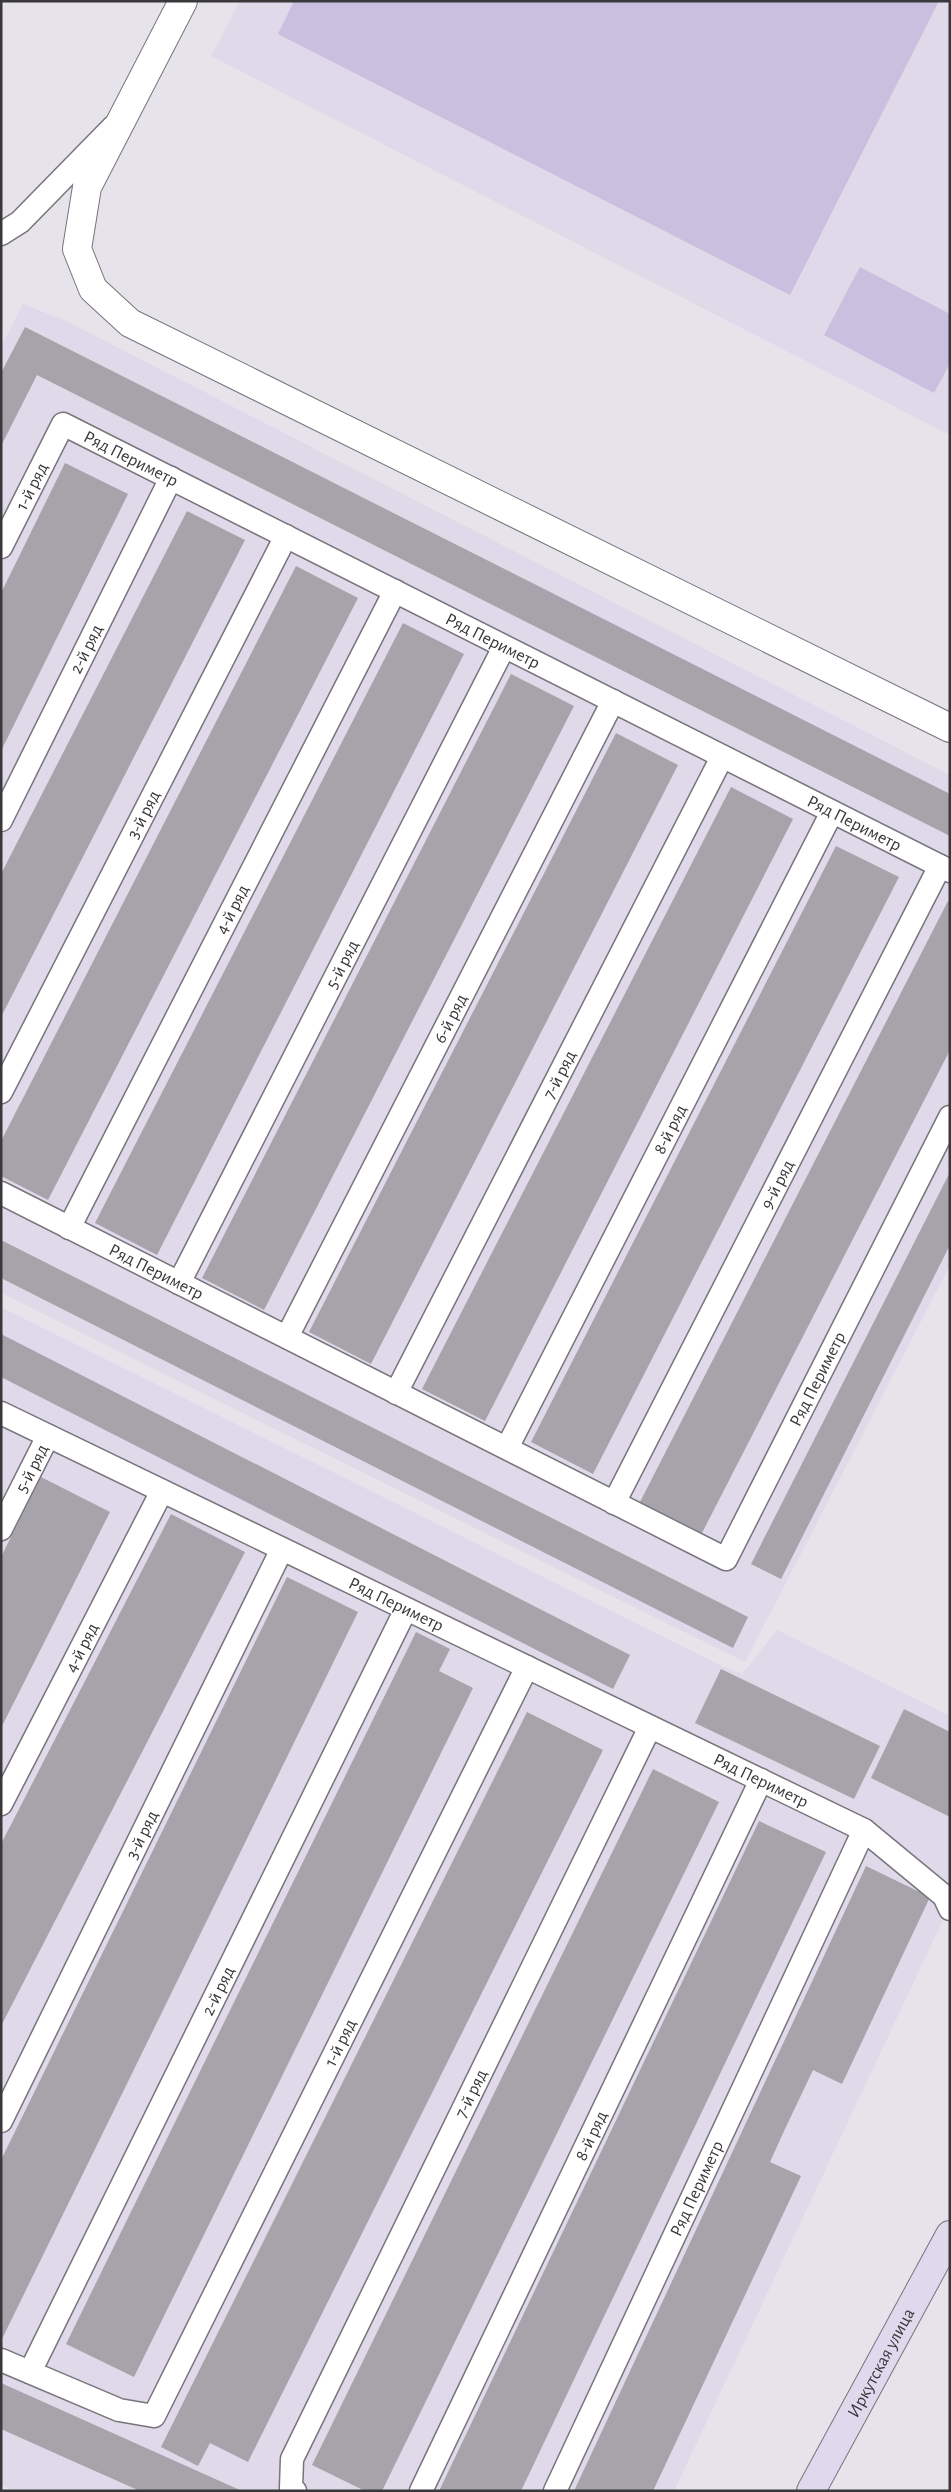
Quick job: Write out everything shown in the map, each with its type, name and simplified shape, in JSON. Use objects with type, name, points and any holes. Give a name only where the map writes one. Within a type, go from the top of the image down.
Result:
[{"type":"street","points":[[183,1],[87,187],[77,249],[93,289],[130,323],[950,728]]},
{"type":"street","name":"Иркутская улица","points":[[811,2491],[950,2235]]},
{"type":"lane","points":[[1,234],[20,222],[124,115]]},
{"type":"lane","name":"Ряд Периметр","points":[[48,452],[63,424],[945,869]]},
{"type":"lane","name":"1-й ряд","points":[[1,547],[48,452]]},
{"type":"lane","name":"2-й ряд","points":[[1,820],[171,478]]},
{"type":"lane","name":"3-й ряд","points":[[1,1092],[286,536]]},
{"type":"lane","name":"4-й ряд","points":[[69,1228],[395,591]]},
{"type":"lane","name":"5-й ряд","points":[[179,1283],[504,646]]},
{"type":"lane","name":"6-й ряд","points":[[287,1337],[612,701]]},
{"type":"lane","name":"7-й ряд","points":[[396,1393],[722,757]]},
{"type":"lane","name":"8-й ряд","points":[[507,1448],[832,812]]},
{"type":"lane","name":"9-й ряд","points":[[614,1503],[945,869]]},
{"type":"lane","name":"Ряд Периметр","points":[[1,1193],[726,1559],[950,1117]]},
{"type":"lane","name":"Ряд Периметр","points":[[1,1413],[864,1830],[555,2491]]},
{"type":"lane","name":"5-й ряд","points":[[1,1529],[48,1436]]},
{"type":"lane","name":"4-й ряд","points":[[1,1804],[162,1491]]},
{"type":"lane","name":"3-й ряд","points":[[1,2121],[282,1549]]},
{"type":"lane","name":"2-й ряд","points":[[30,2372],[406,1609]]},
{"type":"lane","name":"1-й ряд","points":[[30,2372],[120,2410],[154,2416],[527,1667]]},
{"type":"lane","name":"7-й ряд","points":[[295,2491],[291,2488],[292,2458],[650,1727]]},
{"type":"lane","name":"8-й ряд","points":[[422,2491],[761,1780]]},
{"type":"lane","points":[[864,1830],[944,1896],[950,1909]]},
{"type":"lane","points":[[1,2360],[30,2372]]},
{"type":"shaded area","points":[[240,1],[950,1],[950,435],[211,56]]},
{"type":"shaded area","points":[[294,1],[939,1],[790,295],[278,34]]},
{"type":"shaded area","points":[[860,267],[950,314],[950,363],[934,393],[824,335]]},
{"type":"shaded area","points":[[23,304],[66,321],[950,775],[950,1265],[745,1662],[1,1293],[1,347]]},
{"type":"shaded area","points":[[1,1307],[720,1665],[742,1674],[777,1630],[950,1716],[950,1905],[674,2491],[15,2491],[1,2485]]},
{"type":"building","points":[[25,327],[950,794],[950,836],[37,375],[1,446],[1,373]]},
{"type":"building","points":[[65,463],[128,494],[1,751],[1,593]]},
{"type":"building","points":[[187,511],[245,540],[1,1017],[1,874]]},
{"type":"building","points":[[296,566],[358,598],[48,1200],[1,1176],[1,1141]]},
{"type":"building","points":[[403,623],[464,654],[157,1255],[95,1223]]},
{"type":"building","points":[[511,674],[574,706],[264,1310],[202,1278]]},
{"type":"building","points":[[616,733],[678,765],[371,1364],[309,1332]]},
{"type":"building","points":[[731,787],[793,819],[485,1421],[422,1389]]},
{"type":"building","points":[[836,846],[899,877],[593,1474],[531,1442]]},
{"type":"building","points":[[948,901],[950,902],[950,1050],[702,1533],[640,1502]]},
{"type":"building","points":[[950,1172],[950,1245],[781,1579],[751,1564]]},
{"type":"building","points":[[1,1240],[748,1617],[733,1648],[1,1278]]},
{"type":"building","points":[[1,1334],[630,1655],[613,1689],[1,1377]]},
{"type":"building","points":[[41,1477],[110,1512],[1,1728],[1,1557]]},
{"type":"building","points":[[171,1514],[245,1552],[1,2026],[1,1844]]},
{"type":"building","points":[[287,1577],[358,1612],[1,2341],[1,2160]]},
{"type":"building","points":[[416,1632],[450,1649],[439,1671],[473,1688],[134,2377],[66,2344]]},
{"type":"building","points":[[721,1669],[880,1746],[854,1799],[695,1723]]},
{"type":"building","points":[[904,1709],[950,1732],[950,1817],[871,1778]]},
{"type":"building","points":[[527,1712],[603,1750],[248,2462],[210,2443],[198,2466],[161,2447]]},
{"type":"building","points":[[653,1769],[719,1802],[382,2491],[365,2491],[312,2465]]},
{"type":"building","points":[[759,1821],[826,1852],[521,2491],[439,2491]]},
{"type":"building","points":[[866,1866],[930,1897],[842,2084],[813,2070],[784,2131],[770,2162],[801,2176],[653,2491],[574,2491]]},
{"type":"building","points":[[1,2383],[242,2491],[140,2491],[1,2429]]}]
